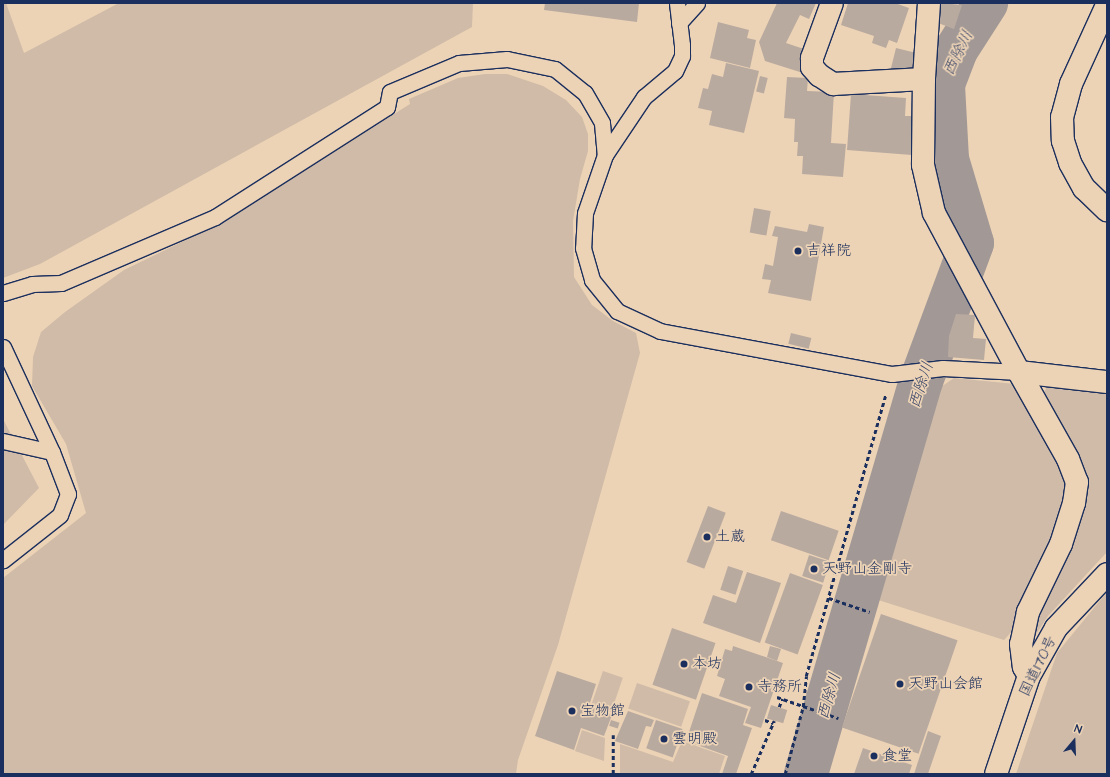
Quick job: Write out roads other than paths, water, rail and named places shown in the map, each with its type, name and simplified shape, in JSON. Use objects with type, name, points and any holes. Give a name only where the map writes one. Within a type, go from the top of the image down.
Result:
[{"type":"main road","points":[[832,3],[812,58],[812,67],[819,75],[833,84],[924,79]]},
{"type":"main road","points":[[929,3],[924,79],[923,165],[934,212],[954,252],[975,286],[1019,372],[1068,459],[1077,482],[1074,503],[1061,544],[1028,612],[1021,644],[1024,667],[1029,676]]},
{"type":"main road","points":[[1107,5],[1071,84],[1062,117],[1062,141],[1070,163],[1084,188],[1107,210]]},
{"type":"main road","points":[[1019,372],[1107,382]]},
{"type":"main road","name":"国道170号","points":[[996,774],[1029,676],[1056,628],[1107,574]]},
{"type":"lane","points":[[677,3],[682,56],[675,72],[644,97],[605,155],[585,213],[583,248],[592,280],[617,311],[660,331],[899,374],[943,368],[1019,372]]},
{"type":"lane","points":[[679,23],[697,3]]},
{"type":"lane","points":[[3,293],[32,284],[62,283],[215,217],[387,107],[390,92],[459,63],[507,59],[555,69],[585,93],[602,123],[605,155]]},
{"type":"lane","points":[[3,347],[52,452],[68,494],[60,515],[3,560]]},
{"type":"lane","points":[[3,442],[52,452]]},
{"type":"waterway","name":"西除川","points":[[806,774],[921,381],[972,243],[947,159],[943,84],[956,50],[986,3]]},
{"type":"place","name":"吉祥院","points":[[798,251]]},
{"type":"place","name":"土蔵","points":[[707,537]]},
{"type":"place","name":"天野山金剛寺","points":[[814,569]]},
{"type":"place","name":"本坊","points":[[684,664]]},
{"type":"place","name":"天野山会館","points":[[900,684]]},
{"type":"place","name":"寺務所","points":[[749,687]]},
{"type":"place","name":"宝物館","points":[[572,711]]},
{"type":"place","name":"雲明殿","points":[[664,739]]},
{"type":"place","name":"食堂","points":[[874,756]]}]
